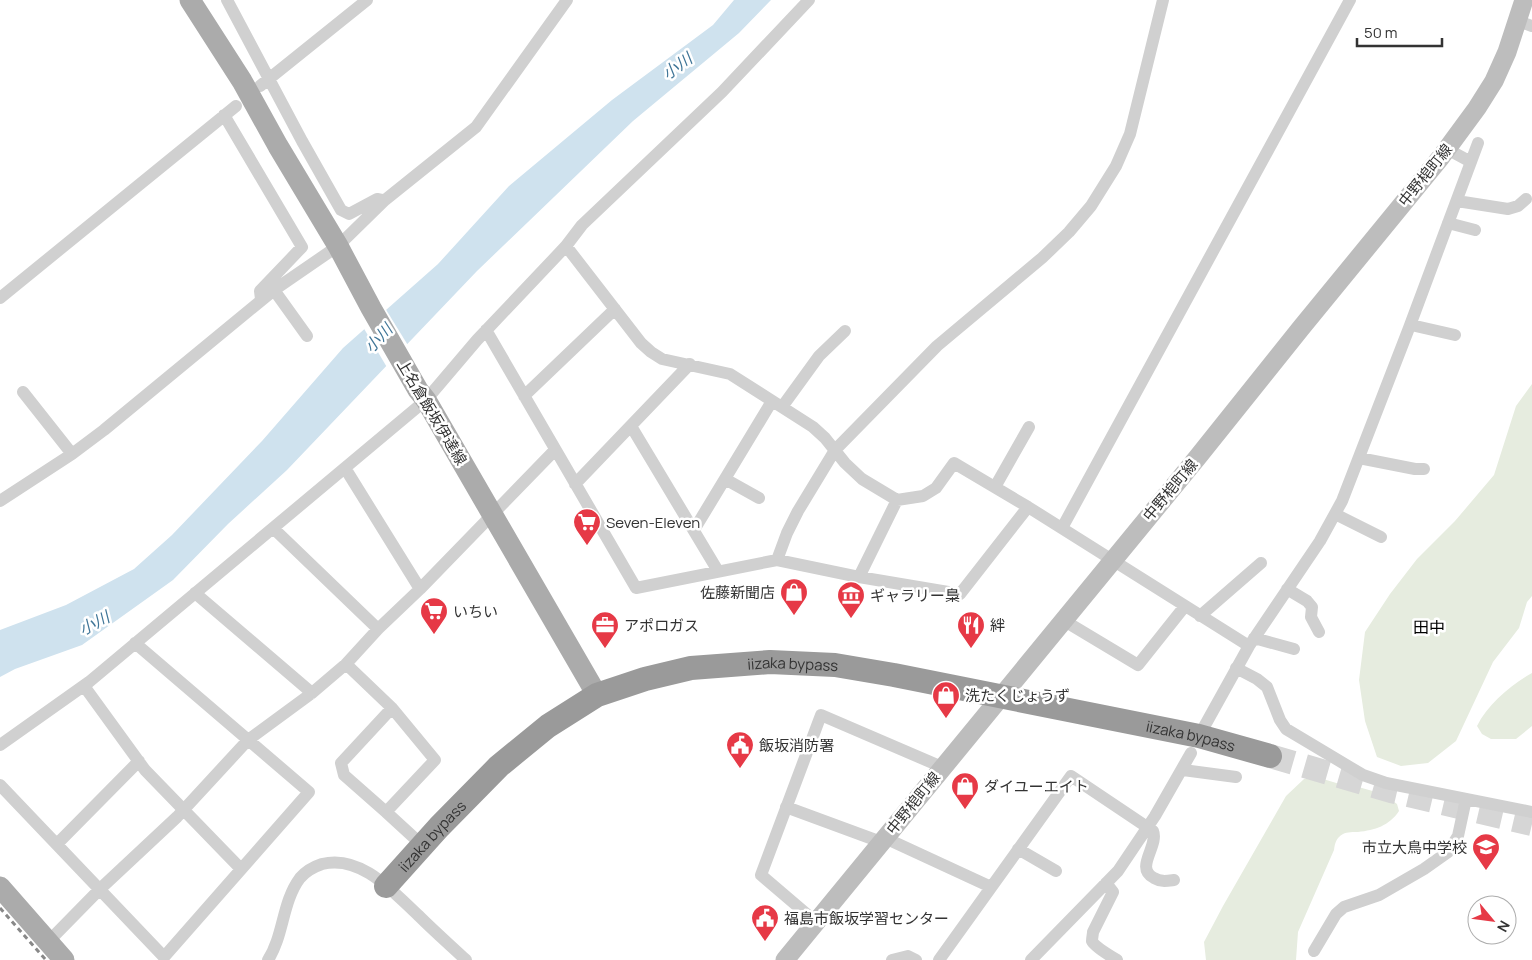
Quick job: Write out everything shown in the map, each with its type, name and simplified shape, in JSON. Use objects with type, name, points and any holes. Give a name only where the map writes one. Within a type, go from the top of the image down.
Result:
[{"type":"highway","name":"iizaka bypass","points":[[386,886],[422,845],[499,766],[548,726],[597,695],[645,679],[691,668],[770,662],[835,665],[1199,736],[1270,756]]},
{"type":"main road","name":"上名倉飯坂伊達線","points":[[190,0],[242,81],[278,146],[338,246],[371,308],[597,695]]},
{"type":"main road","name":"中野梍町線","points":[[784,960],[1197,458],[1447,149],[1478,108],[1525,23],[1524,0]]},
{"type":"main road","points":[[0,887],[64,960]]},
{"type":"street","points":[[227,0],[264,83],[341,210],[348,214],[377,199],[385,200]]},
{"type":"street","points":[[264,83],[367,0]]},
{"type":"street","points":[[0,500],[72,454],[104,430],[261,300],[338,246],[385,200],[476,127],[567,0]]},
{"type":"street","points":[[0,745],[84,686],[345,468],[422,395],[566,246],[582,225],[722,92],[809,0]]},
{"type":"street","points":[[777,560],[798,510],[835,450],[937,346],[1042,258],[1069,232],[1091,206],[1116,166],[1130,134],[1163,0]]},
{"type":"street","points":[[1062,528],[1350,0]]},
{"type":"street","points":[[0,298],[236,106]]},
{"type":"street","points":[[224,115],[302,247],[260,291],[261,300]]},
{"type":"street","points":[[1204,727],[1251,642],[1320,541],[1342,502],[1411,325],[1478,143]]},
{"type":"street","points":[[1447,149],[1471,162]]},
{"type":"street","points":[[1456,201],[1508,209],[1518,206],[1526,200]]},
{"type":"street","points":[[1448,223],[1475,230]]},
{"type":"street","points":[[566,246],[650,352],[662,359],[730,374],[813,427],[862,479],[897,500],[923,496],[936,488],[954,462],[1200,616],[1251,642],[1294,649]]},
{"type":"street","points":[[274,290],[307,336]]},
{"type":"street","points":[[524,396],[615,309]]},
{"type":"street","points":[[1411,325],[1455,335]]},
{"type":"street","points":[[486,330],[636,588],[718,570],[777,560],[859,577],[960,594],[1028,507]]},
{"type":"street","points":[[694,530],[725,479],[777,404],[819,356],[845,331]]},
{"type":"street","points":[[575,484],[690,364]]},
{"type":"street","points":[[23,392],[72,454]]},
{"type":"street","points":[[631,426],[718,570]]},
{"type":"street","points":[[995,487],[1029,427]]},
{"type":"street","points":[[48,942],[100,889],[184,810],[248,740],[312,693],[346,664],[378,629],[420,589],[555,450]]},
{"type":"street","points":[[1359,458],[1415,469],[1424,469]]},
{"type":"street","points":[[345,468],[420,589]]},
{"type":"street","points":[[725,479],[759,498]]},
{"type":"street","points":[[859,577],[897,500]]},
{"type":"street","points":[[1335,514],[1381,537]]},
{"type":"street","points":[[273,528],[378,629]]},
{"type":"street","points":[[1200,616],[1260,563]]},
{"type":"street","points":[[1287,590],[1307,601],[1312,607],[1311,617],[1318,632]]},
{"type":"street","points":[[195,593],[312,693]]},
{"type":"street","points":[[1062,620],[1138,665],[1185,606]]},
{"type":"street","points":[[0,785],[164,957],[309,792],[135,643]]},
{"type":"street","points":[[346,664],[392,708],[435,760],[386,812]]},
{"type":"street","points":[[1236,668],[1257,679],[1267,687],[1280,720],[1286,729],[1363,775],[1386,783],[1532,812]]},
{"type":"street","points":[[84,686],[146,770],[241,869]]},
{"type":"street","points":[[392,708],[341,763],[344,775],[422,845]]},
{"type":"street","points":[[816,922],[761,875],[821,715],[942,767]]},
{"type":"street","points":[[1030,960],[1123,864],[1192,753]]},
{"type":"street","points":[[57,844],[139,761]]},
{"type":"street","points":[[1183,770],[1236,777]]},
{"type":"street","points":[[939,960],[1071,776],[1153,832],[1154,835],[1146,869],[1148,875],[1164,882],[1174,880]]},
{"type":"street","points":[[1314,951],[1336,914],[1344,907],[1379,895],[1424,869],[1448,852],[1458,836],[1466,799]]},
{"type":"street","points":[[786,807],[883,840],[991,887]]},
{"type":"street","points":[[1018,849],[1056,871]]},
{"type":"street","points":[[268,960],[278,939],[295,886],[309,869],[327,863],[344,863],[360,868],[386,886],[466,960]]},
{"type":"street","points":[[1106,883],[1113,892],[1096,925],[1092,942],[1117,960]]},
{"type":"street","points":[[892,960],[908,956],[916,960]]},
{"type":"shaded area","points":[[1532,384],[1532,596],[1527,602],[1519,628],[1493,662],[1456,741],[1428,763],[1401,766],[1377,757],[1365,721],[1359,680],[1365,632],[1390,594],[1417,559],[1455,521],[1494,475],[1516,406]]},
{"type":"shaded area","points":[[1532,673],[1532,726],[1516,739],[1491,739],[1482,734],[1477,726],[1487,710],[1508,689]]},
{"type":"shaded area","points":[[1304,779],[1323,779],[1383,794],[1397,804],[1399,811],[1386,824],[1364,831],[1345,833],[1337,839],[1298,932],[1296,960],[1206,960],[1204,942],[1223,906],[1286,796]]},
{"type":"water","name":"小川","points":[[734,0],[771,0],[739,33],[633,121],[477,271],[287,470],[228,524],[173,580],[82,645],[15,669],[0,677],[0,630],[66,605],[134,569],[172,535],[262,441],[343,348],[438,264],[509,186],[612,100],[713,25]]},
{"type":"pier","points":[[385,308],[409,347],[388,369],[363,327]]},
{"type":"tunnel","points":[[1270,756],[1391,791],[1532,824]]},
{"type":"railway","points":[[0,908],[46,960]]},
{"type":"place","name":"Seven-Eleven","points":[[587,546]]},
{"type":"place","name":"佐藤新聞店","points":[[794,616]]},
{"type":"place","name":"ギャラリー梟","points":[[851,619]]},
{"type":"place","name":"いちい","points":[[434,635]]},
{"type":"place","name":"アポロガス","points":[[605,649]]},
{"type":"place","name":"絆","points":[[971,649]]},
{"type":"place","name":"洗たくじょうず","points":[[946,719]]},
{"type":"place","name":"飯坂消防署","points":[[740,769]]},
{"type":"place","name":"ダイユーエイト","points":[[965,810]]},
{"type":"place","name":"市立大鳥中学校","points":[[1486,871]]},
{"type":"place","name":"福島市飯坂学習センター","points":[[765,942]]},
{"type":"district","name":"田中","points":[[1429,627]]}]
